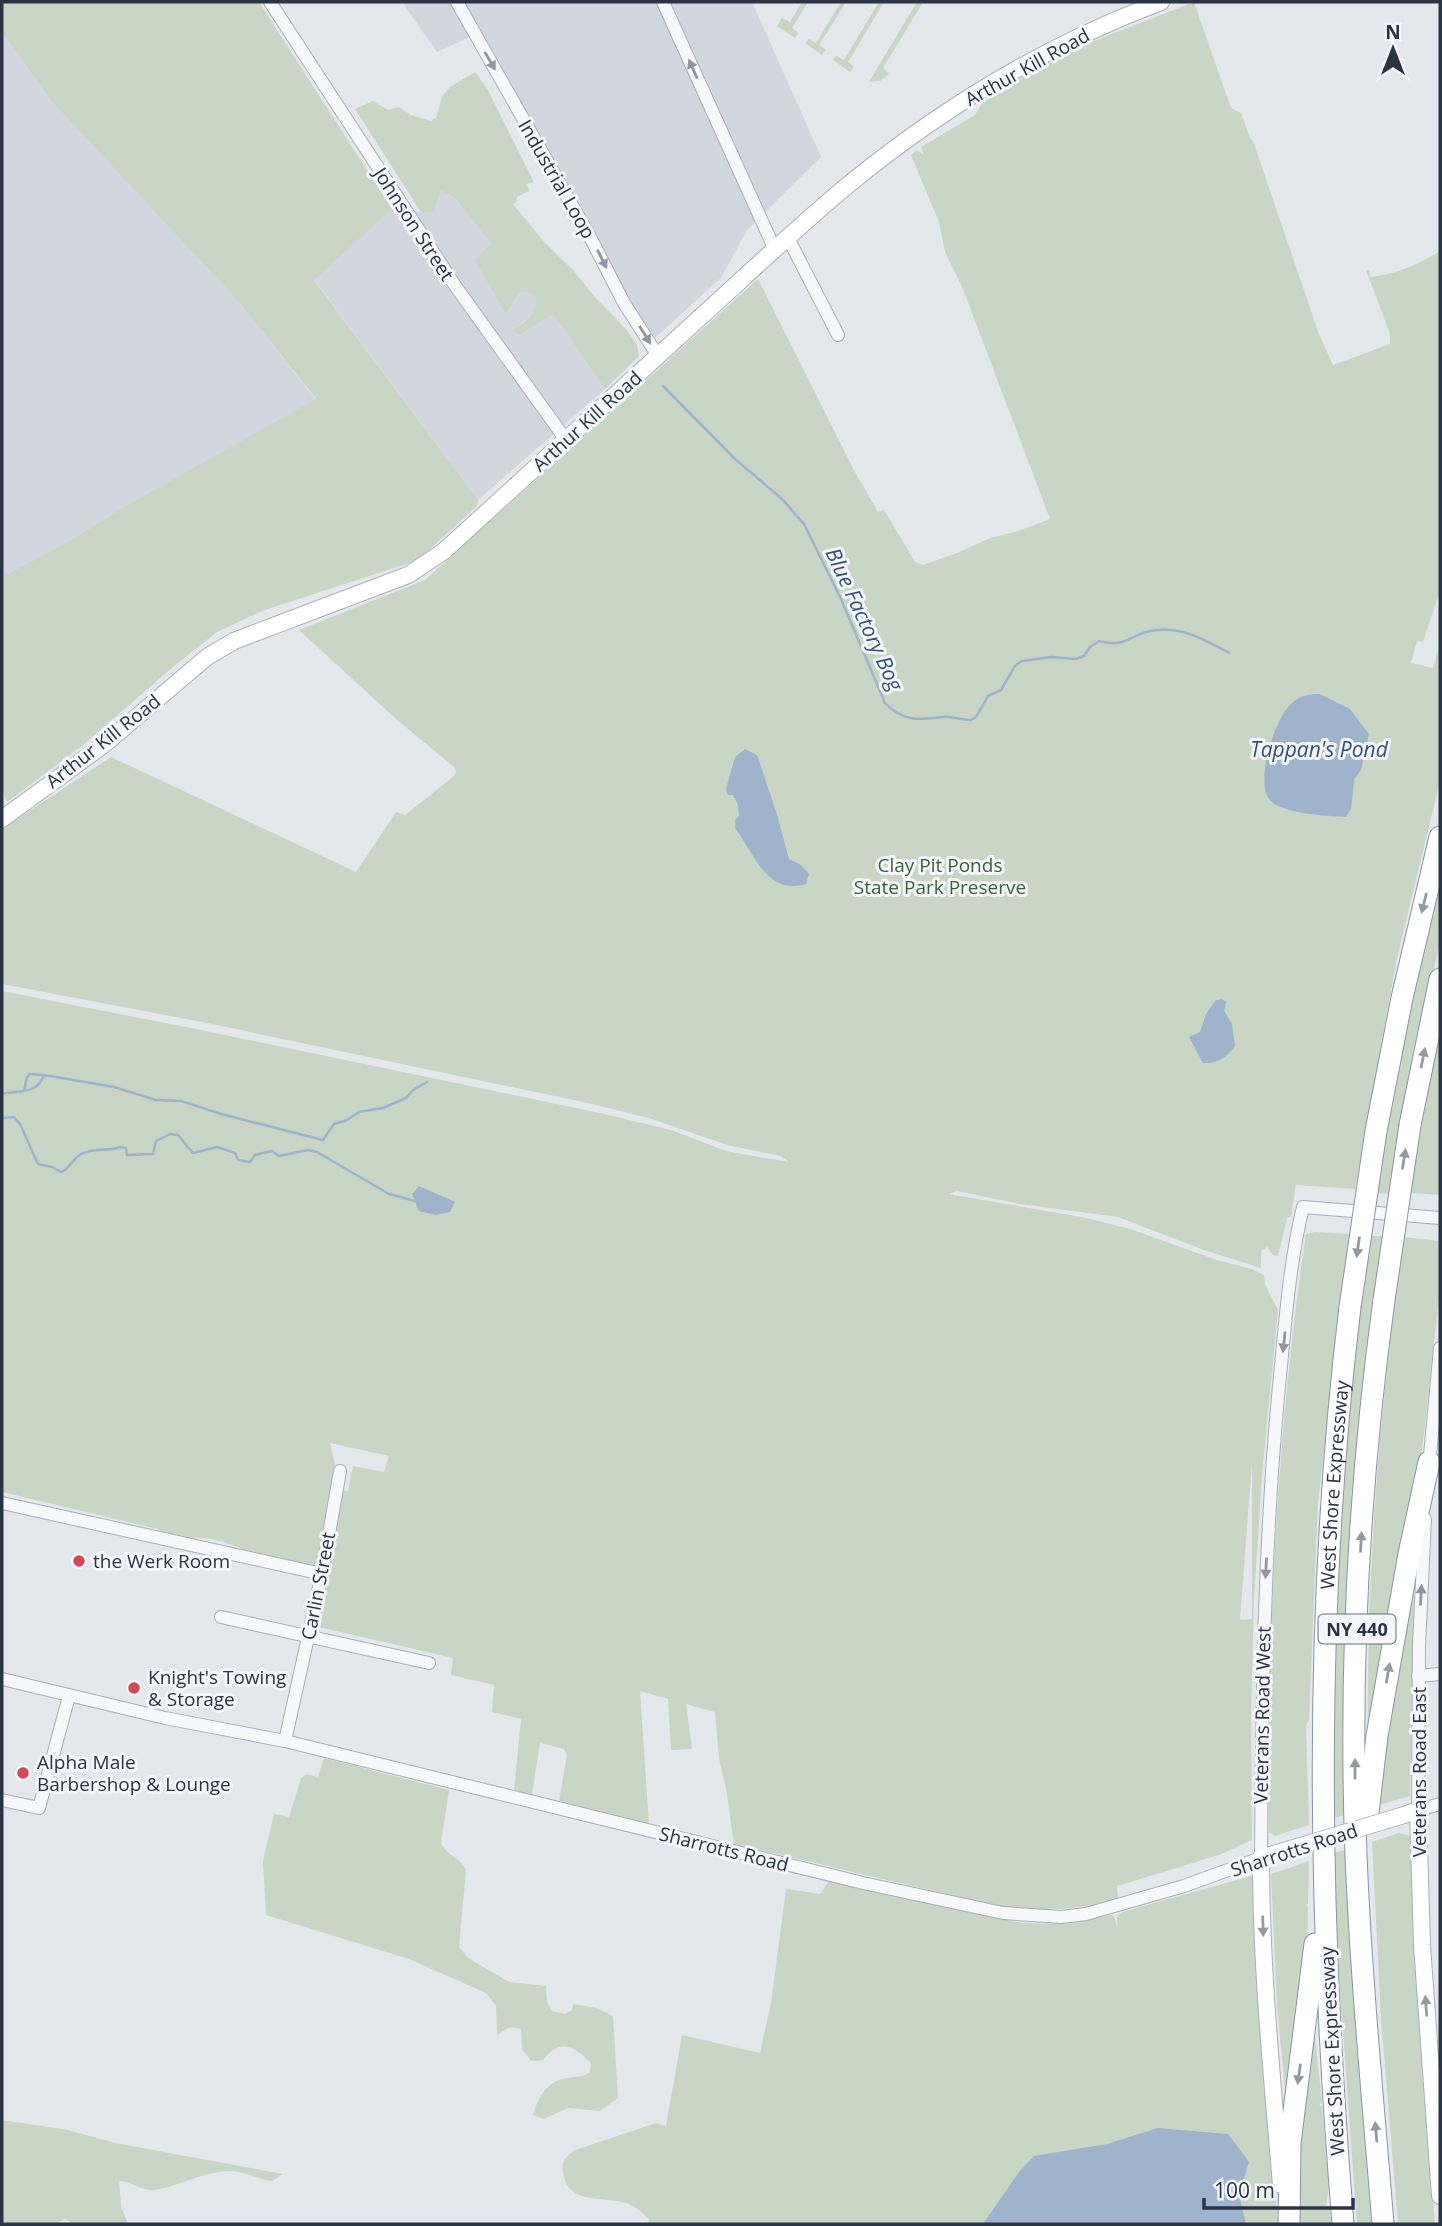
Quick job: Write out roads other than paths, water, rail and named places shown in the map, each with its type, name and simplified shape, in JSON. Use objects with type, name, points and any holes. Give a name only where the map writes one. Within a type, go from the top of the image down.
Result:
[{"type":"highway","name":"West Shore Expressway","points":[[1343,2224],[1332,2088],[1326,1953],[1323,1725],[1330,1528],[1350,1307],[1376,1132],[1402,998],[1440,837]]},
{"type":"highway","name":"West Shore Expressway","points":[[1383,2224],[1356,1838],[1356,1645],[1365,1486],[1384,1300],[1410,1125],[1440,979]]},
{"type":"highway","points":[[1363,1960],[1365,1836],[1373,1765],[1412,1535],[1429,1462]]},
{"type":"highway","points":[[1287,2224],[1291,2135],[1314,1951],[1316,1797],[1323,1725]]},
{"type":"street","name":"Johnson Street","points":[[270,2],[456,287],[566,440]]},
{"type":"street","name":"Industrial Loop","points":[[457,2],[590,237],[624,303],[658,356]]},
{"type":"street","points":[[663,2],[775,250]]},
{"type":"street","name":"Arthur Kill Road","points":[[2,820],[106,743],[207,657],[234,641],[423,567],[444,551],[788,238],[887,155],[968,99],[1055,49],[1161,2]]},
{"type":"street","points":[[788,238],[838,335]]},
{"type":"street","name":"Veterans Road West","points":[[1287,2224],[1266,1994],[1269,1856],[1262,1680],[1268,1523],[1284,1342],[1303,1207],[1440,1218]]},
{"type":"street","name":"Veterans Road East","points":[[1440,1348],[1429,1462],[1411,1812],[1440,2196]]},
{"type":"street","name":"Carlin Street","points":[[285,1741],[322,1574],[340,1471]]},
{"type":"street","points":[[2,1503],[322,1574]]},
{"type":"street","points":[[221,1617],[429,1663]]},
{"type":"street","points":[[1418,1676],[1440,1674]]},
{"type":"street","name":"Sharrotts Road","points":[[2,1679],[165,1718],[285,1741],[863,1884],[1013,1914],[1061,1917],[1086,1914],[1184,1886],[1269,1856],[1440,1804]]},
{"type":"street","points":[[2,1800],[39,1808],[69,1696]]},
{"type":"water","name":"Tappan's Pond","points":[[1320,694],[1350,709],[1369,734],[1361,770],[1354,780],[1351,809],[1346,817],[1283,808],[1269,799],[1265,790],[1264,778],[1269,750],[1285,711],[1301,697]]},
{"type":"water","points":[[745,749],[757,755],[789,859],[801,865],[809,874],[806,884],[781,884],[771,878],[735,828],[735,820],[739,816],[738,805],[726,789],[735,757]]},
{"type":"water","points":[[1222,999],[1226,1002],[1224,1011],[1232,1024],[1235,1046],[1222,1059],[1203,1063],[1189,1037],[1200,1032],[1206,1014],[1216,1000]]},
{"type":"water","points":[[419,1186],[455,1202],[450,1212],[436,1215],[419,1211],[412,1194]]},
{"type":"water","points":[[1158,2128],[1228,2134],[1249,2162],[1239,2195],[1246,2224],[983,2224],[1019,2172],[1034,2156],[1107,2144]]},
{"type":"waterway","name":"Blue Factory Bog","points":[[663,386],[735,459],[782,499],[804,524],[841,599],[885,703],[898,714],[919,719],[946,717],[971,720],[976,717],[988,696],[1001,690],[1015,666],[1022,661],[1051,657],[1076,659],[1084,656],[1090,647],[1099,641],[1119,643],[1146,632],[1178,631],[1229,653]]},
{"type":"waterway","points":[[24,1091],[30,1074],[43,1075]]},
{"type":"waterway","points":[[2,1094],[32,1089],[44,1075],[114,1087],[156,1100],[181,1101],[323,1140],[334,1124],[359,1112],[383,1108],[406,1098],[413,1090],[427,1082]]},
{"type":"waterway","points":[[2,1118],[14,1117],[20,1124],[38,1164],[61,1172],[78,1156],[90,1151],[120,1147],[126,1148],[127,1155],[153,1154],[156,1141],[170,1134],[178,1135],[193,1153],[217,1147],[235,1153],[238,1160],[250,1162],[255,1155],[272,1151],[279,1156],[308,1150],[317,1152],[389,1194],[415,1201]]},
{"type":"place","name":"the Werk Room","points":[[79,1561]]},
{"type":"place","name":"Knight's Towing & Storage","points":[[134,1688]]},
{"type":"place","name":"Alpha Male Barbershop & Lounge","points":[[23,1773]]},
{"type":"park label","name":"Clay Pit Ponds State Park Preserve","points":[[940,876]]}]
